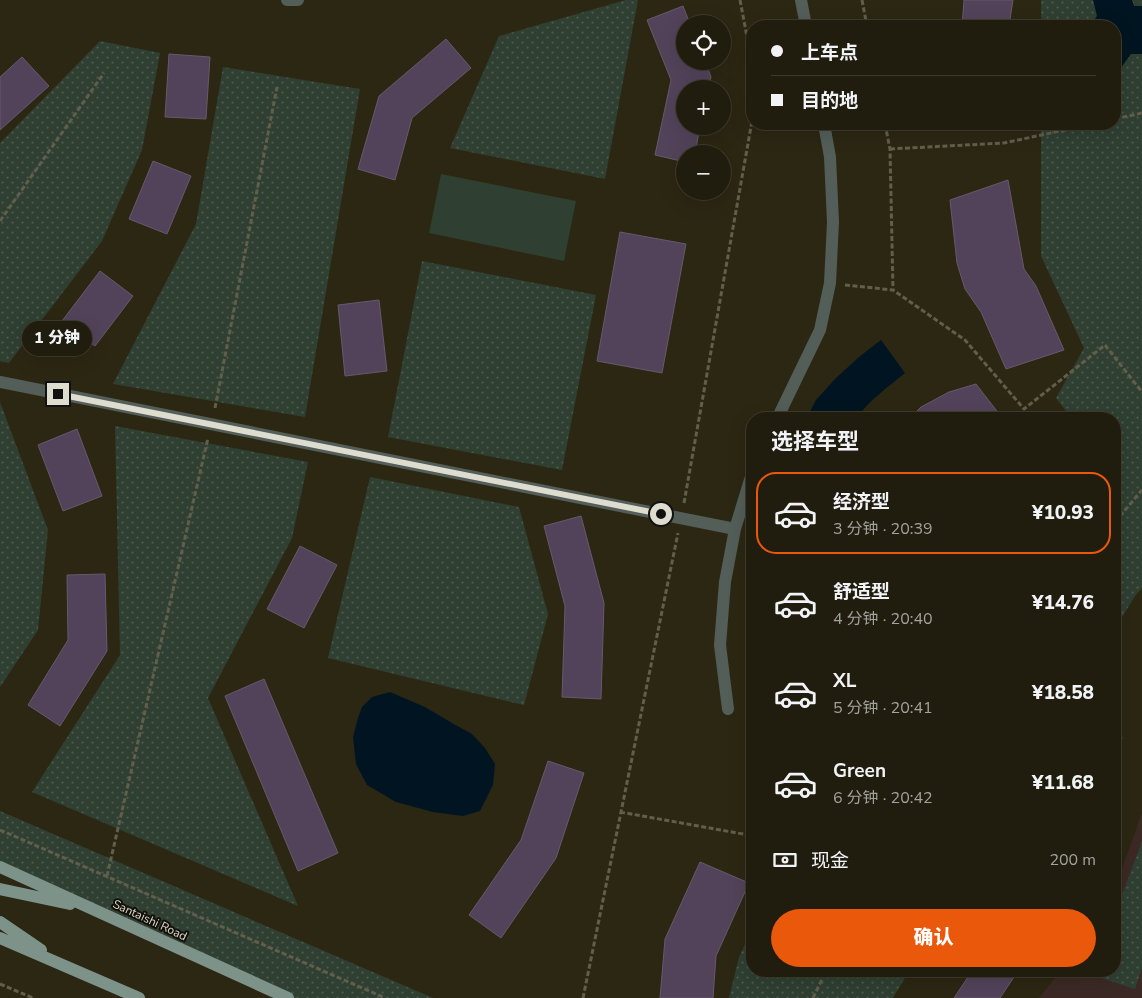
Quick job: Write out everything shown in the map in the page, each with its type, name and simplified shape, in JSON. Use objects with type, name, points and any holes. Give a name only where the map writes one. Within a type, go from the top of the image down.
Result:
[{"type":"main road","name":"Santaishi Road","points":[[0,867],[288,998]]},
{"type":"main road","points":[[0,889],[92,908]]},
{"type":"main road","points":[[0,922],[67,967]]},
{"type":"main road","points":[[0,938],[139,998]]},
{"type":"street","points":[[287,0],[298,0]]},
{"type":"street","points":[[801,0],[805,20]]},
{"type":"street","points":[[781,412],[820,330],[830,283],[832,194],[830,157],[825,130]]},
{"type":"street","points":[[0,382],[735,529]]},
{"type":"street","points":[[728,709],[720,645],[725,582],[735,529],[746,493]]},
{"type":"path","points":[[740,0],[746,32]]},
{"type":"path","points":[[862,0],[866,20]]},
{"type":"path","points":[[0,221],[104,74]]},
{"type":"path","points":[[107,876],[211,424],[277,87]]},
{"type":"path","points":[[1121,118],[1142,113]]},
{"type":"path","points":[[583,998],[681,518],[751,130]]},
{"type":"path","points":[[886,130],[890,149],[893,290]]},
{"type":"path","points":[[890,149],[1004,143],[1065,130]]},
{"type":"path","points":[[830,283],[893,290],[965,340],[1024,409],[1105,345],[1142,392]]},
{"type":"path","points":[[1121,515],[1142,490]]},
{"type":"path","points":[[620,812],[746,836]]},
{"type":"path","points":[[0,830],[385,998]]},
{"type":"path","points":[[813,998],[823,977]]},
{"type":"path","points":[[0,984],[26,997],[33,998]]},
{"type":"shaded area","points":[[1142,813],[1142,998],[1039,998],[1056,977],[1121,977],[1121,871]]},
{"type":"green space","points":[[626,0],[638,0],[605,179],[450,148],[499,36]]},
{"type":"green space","points":[[1041,0],[1142,0],[1142,588],[1121,619],[1121,412],[1067,412],[1056,398],[1084,348],[1041,256],[1041,130],[1121,130],[1121,20],[1041,20]]},
{"type":"green space","points":[[100,41],[160,53],[142,150],[102,241],[9,363],[0,361],[0,143]]},
{"type":"green space","points":[[223,67],[360,89],[305,417],[113,384],[196,224]]},
{"type":"green space","points":[[441,174],[576,201],[564,261],[429,233]]},
{"type":"green space","points":[[422,261],[596,295],[562,470],[388,437]]},
{"type":"green space","points":[[0,402],[48,530],[38,630],[0,687]]},
{"type":"green space","points":[[115,426],[308,462],[292,538],[208,698],[298,906],[32,792],[120,655]]},
{"type":"green space","points":[[370,477],[519,507],[548,614],[524,705],[328,658]]},
{"type":"green space","points":[[0,811],[433,998],[289,998],[0,866]]},
{"type":"green space","points":[[1142,841],[1142,968],[1135,989],[1098,977],[1121,977],[1121,898]]},
{"type":"green space","points":[[746,942],[746,977],[905,977],[893,998],[729,998],[739,957]]},
{"type":"water","points":[[1093,0],[1132,0],[1134,6],[1142,6],[1142,54],[1131,54],[1121,68],[1121,20],[1094,20],[1097,16]]},
{"type":"water","points":[[881,340],[905,373],[861,412],[810,412],[816,400],[859,357]]},
{"type":"water","points":[[390,692],[425,707],[472,734],[485,748],[495,764],[493,785],[480,811],[463,816],[433,812],[396,802],[367,785],[356,764],[353,737],[362,707],[372,697]]},
{"type":"building","points":[[964,0],[1013,0],[1010,20],[962,20]]},
{"type":"building","points":[[683,6],[686,15],[676,15],[676,70],[708,70],[711,77],[710,80],[676,80],[676,135],[698,135],[697,145],[676,145],[676,160],[655,155],[671,80],[647,20]]},
{"type":"building","points":[[446,39],[471,68],[412,118],[395,180],[358,169],[379,96]]},
{"type":"building","points":[[169,54],[210,57],[206,119],[165,117]]},
{"type":"building","points":[[22,57],[49,86],[0,130],[0,77]]},
{"type":"building","points":[[153,161],[191,176],[167,234],[129,219]]},
{"type":"building","points":[[1008,180],[1024,269],[1036,286],[1064,350],[1006,369],[981,312],[965,289],[957,263],[950,200]]},
{"type":"building","points":[[620,232],[686,244],[662,373],[597,361]]},
{"type":"building","points":[[100,271],[133,296],[95,346],[62,321]]},
{"type":"building","points":[[379,300],[387,371],[345,376],[338,305]]},
{"type":"building","points":[[976,384],[998,412],[916,412],[921,407],[949,392]]},
{"type":"building","points":[[77,429],[102,496],[63,511],[38,445]]},
{"type":"building","points":[[581,516],[604,603],[601,699],[562,697],[565,606],[544,526]]},
{"type":"building","points":[[300,546],[337,565],[304,628],[267,609]]},
{"type":"building","points":[[105,574],[107,651],[60,726],[28,705],[68,640],[67,575]]},
{"type":"building","points":[[264,679],[338,853],[298,871],[225,696]]},
{"type":"building","points":[[548,761],[584,773],[556,858],[501,938],[469,915],[521,840]]},
{"type":"building","points":[[700,862],[746,882],[746,890],[716,956],[713,998],[660,998],[665,939]]},
{"type":"building","points":[[968,977],[1014,977],[1000,998],[954,998]]},
{"type":"route","points":[[58,394],[661,514]]}]
